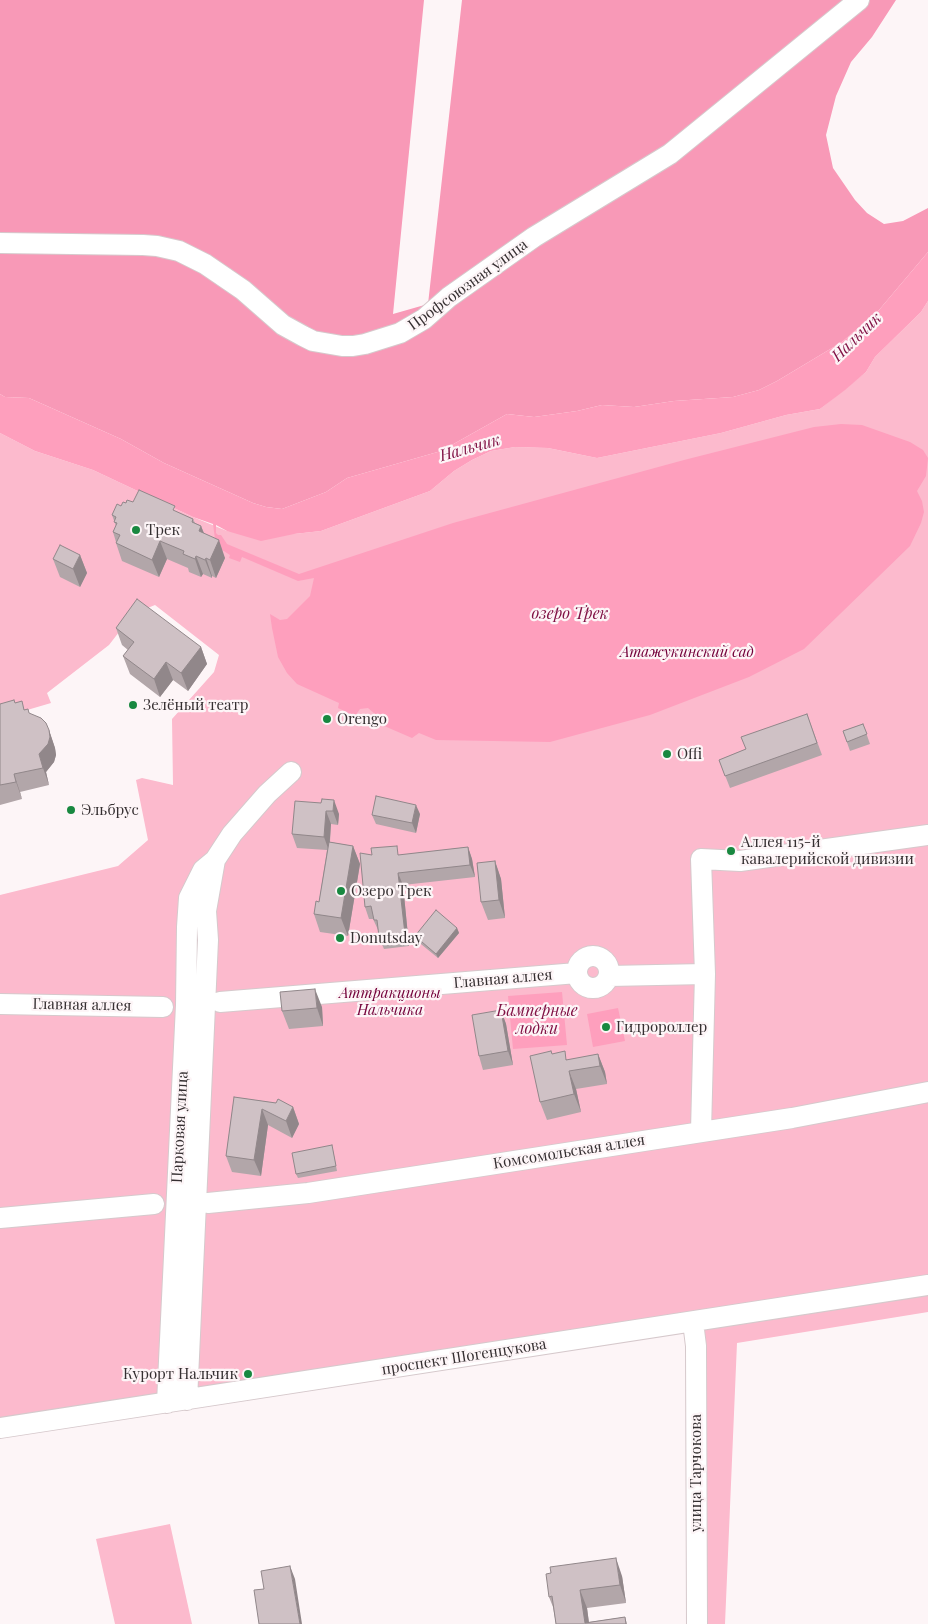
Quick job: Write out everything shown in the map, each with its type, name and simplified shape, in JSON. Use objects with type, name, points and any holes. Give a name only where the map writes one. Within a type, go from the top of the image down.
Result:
[{"type":"street","name":"Профсоюзная улица","points":[[0,243],[143,245],[178,251],[205,264],[243,290],[284,325],[313,341],[342,346],[365,344],[400,333],[424,319],[449,297],[534,237],[670,154],[859,0]]},
{"type":"street","name":"Парковая улица","points":[[167,1403],[186,1005],[189,898],[202,870],[215,860],[238,828],[267,794],[280,780],[291,772]]},
{"type":"street","points":[[702,1131],[704,974],[701,858],[740,861],[928,835]]},
{"type":"street","name":"Парковая улица","points":[[187,1400],[194,1212],[208,940],[206,911],[215,860]]},
{"type":"street","name":"Главная аллея","points":[[220,1002],[576,973],[581,983],[591,988],[602,985],[608,976],[704,974]]},
{"type":"street","name":"Главная аллея","points":[[0,1004],[163,1007]]},
{"type":"street","name":"Комсомольская аллея","points":[[208,1203],[308,1193],[792,1118],[928,1092]]},
{"type":"street","points":[[0,1218],[154,1204]]},
{"type":"street","name":"проспект Шогенцукова","points":[[0,1428],[928,1285]]},
{"type":"street","name":"улица Тарчокова","points":[[693,1322],[696,1346],[697,1624]]},
{"type":"green space","name":"Атажукинский сад","points":[[928,301],[928,1312],[737,1343],[725,1624],[697,1624],[693,1322],[0,1428],[0,895],[118,866],[148,840],[136,780],[142,778],[173,785],[172,719],[214,672],[219,655],[155,605],[133,614],[109,645],[47,693],[51,703],[0,718],[0,433],[35,451],[93,470],[227,531],[294,534],[321,531],[430,491],[454,471],[491,451],[515,447],[548,448],[597,458],[721,433],[786,415],[820,409],[866,372],[875,357],[921,312]]},
{"type":"green space","points":[[170,1524],[192,1624],[115,1624],[96,1539]]},
{"type":"shaded area","points":[[0,0],[424,0],[393,314],[428,304],[462,0],[896,0],[872,37],[851,62],[836,96],[826,135],[833,168],[855,200],[867,213],[884,224],[903,221],[928,208],[928,252],[879,310],[842,342],[759,390],[733,397],[674,401],[634,407],[602,405],[577,411],[534,417],[507,414],[441,451],[347,478],[326,492],[282,509],[266,507],[164,463],[121,439],[29,398],[5,397],[0,394]]},
{"type":"water","name":"озеро Трек","points":[[928,252],[928,301],[921,312],[875,357],[866,372],[820,409],[786,415],[721,433],[597,458],[548,448],[515,447],[491,451],[454,471],[430,491],[321,531],[261,541],[227,531],[216,525],[216,533],[221,535],[227,544],[299,574],[453,523],[684,460],[814,427],[841,424],[862,425],[910,442],[923,450],[928,458],[926,476],[917,491],[922,501],[924,512],[910,546],[804,649],[749,677],[650,715],[550,742],[436,740],[419,733],[412,738],[375,722],[375,714],[368,708],[360,709],[355,716],[338,708],[339,703],[297,684],[287,673],[278,657],[272,628],[270,614],[280,620],[287,619],[310,596],[314,578],[298,581],[242,557],[240,562],[229,558],[230,555],[219,548],[215,539],[213,524],[193,517],[93,470],[35,451],[0,433],[0,394],[5,397],[29,398],[121,439],[164,463],[253,503],[282,509],[326,492],[347,478],[441,451],[507,414],[534,417],[577,411],[602,405],[634,407],[674,401],[733,397],[759,390],[842,342],[879,310]]},
{"type":"water","name":"Бамперные лодки","points":[[562,992],[567,1045],[513,1049],[508,996]]},
{"type":"water","name":"Гидророллер","points":[[618,1008],[625,1041],[593,1047],[587,1014]]},
{"type":"building","points":[[139,490],[175,506],[173,510],[193,519],[192,522],[201,526],[199,531],[219,540],[210,560],[196,556],[195,559],[183,554],[184,551],[160,541],[152,560],[116,543],[120,535],[113,532],[117,523],[114,522],[116,517],[112,515],[117,504],[121,506],[127,500],[133,502]]},
{"type":"building","points":[[60,545],[80,555],[73,569],[53,559]]},
{"type":"building","points":[[137,599],[201,647],[181,673],[166,662],[154,679],[123,656],[134,642],[116,628]]},
{"type":"building","points":[[14,700],[15,703],[22,701],[24,710],[28,709],[29,713],[41,718],[46,723],[50,737],[48,744],[39,754],[43,768],[14,774],[16,782],[0,785],[0,704]]},
{"type":"building","points":[[807,714],[817,743],[725,776],[719,760],[746,749],[741,737]]},
{"type":"building","points":[[863,724],[867,734],[847,742],[843,731]]},
{"type":"building","points":[[376,796],[416,805],[412,823],[372,815]]},
{"type":"building","points":[[322,799],[334,800],[333,811],[326,811],[324,837],[292,834],[295,801],[321,803]]},
{"type":"building","points":[[329,842],[353,846],[341,918],[314,914],[316,901],[319,902]]},
{"type":"building","points":[[397,846],[398,855],[468,847],[470,865],[398,873],[405,934],[379,937],[377,920],[374,920],[371,906],[365,907],[360,853],[372,855],[371,848]]},
{"type":"building","points":[[495,861],[499,900],[481,902],[477,863]]},
{"type":"building","points":[[436,910],[457,928],[436,954],[415,936]]},
{"type":"building","points":[[315,989],[317,1008],[282,1011],[280,992]]},
{"type":"building","points":[[501,1010],[508,1051],[479,1056],[472,1015]]},
{"type":"building","points":[[551,1051],[552,1054],[565,1051],[566,1060],[598,1054],[600,1066],[569,1071],[574,1094],[540,1102],[530,1056]]},
{"type":"building","points":[[234,1097],[276,1103],[278,1099],[293,1107],[286,1121],[262,1109],[254,1160],[226,1156]]},
{"type":"building","points":[[332,1145],[336,1166],[296,1174],[292,1153]]},
{"type":"building","points":[[616,1558],[620,1585],[580,1590],[585,1623],[625,1617],[626,1624],[556,1624],[552,1596],[549,1597],[546,1574],[551,1573],[550,1567]]},
{"type":"building","points":[[290,1566],[300,1624],[259,1624],[254,1590],[264,1589],[261,1571]]},
{"type":"place","name":"Трек","points":[[136,530]]},
{"type":"place","name":"Зелёный театр","points":[[133,705]]},
{"type":"place","name":"Orengo","points":[[327,719]]},
{"type":"place","name":"Offi","points":[[667,754]]},
{"type":"place","name":"Эльбрус","points":[[71,810]]},
{"type":"place","name":"Аллея 115-й кавалерийской дивизии","points":[[731,851]]},
{"type":"place","name":"Озеро Трек","points":[[341,891]]},
{"type":"place","name":"Donutsday","points":[[340,938]]},
{"type":"place","name":"Гидророллер","points":[[606,1027]]},
{"type":"place","name":"Курорт Нальчик","points":[[248,1374]]},
{"type":"water label","name":"Нальчик","points":[[857,337]]},
{"type":"water label","name":"Нальчик","points":[[470,448]]},
{"type":"park label","name":"Аттракционы Нальчика","points":[[390,1002]]}]
